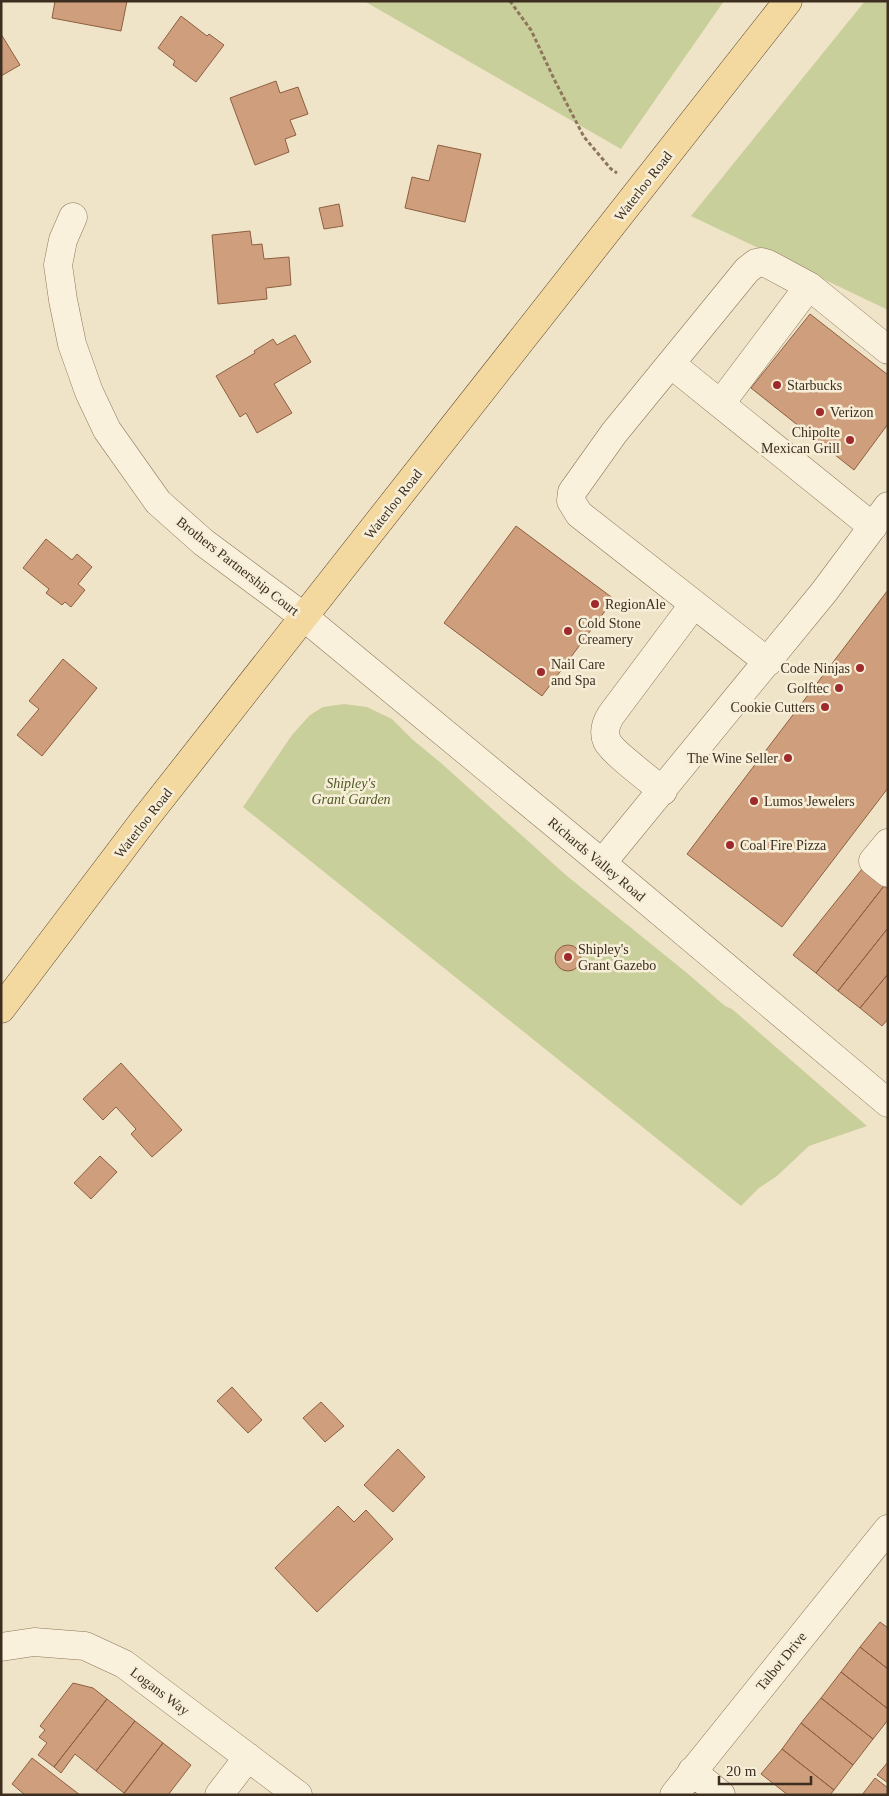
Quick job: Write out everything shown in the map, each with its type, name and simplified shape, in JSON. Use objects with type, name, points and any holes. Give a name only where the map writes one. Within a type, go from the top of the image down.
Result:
[{"type":"main road","name":"Waterloo Road","points":[[1,1009],[144,820],[788,1]]},
{"type":"street","name":"Brothers Partnership Court","points":[[73,217],[63,240],[58,265],[63,300],[72,344],[89,392],[107,430],[158,502],[203,542],[304,617]]},
{"type":"street","points":[[768,662],[579,514],[571,501],[574,488],[614,433],[747,270],[756,263],[768,264],[809,286],[888,350]]},
{"type":"street","points":[[721,403],[809,286]]},
{"type":"street","points":[[602,863],[768,662],[824,592],[880,516],[721,403],[671,364]]},
{"type":"street","points":[[663,791],[612,749],[606,739],[605,726],[611,715],[694,604]]},
{"type":"street","name":"Richards Valley Road","points":[[304,617],[602,863],[888,1103]]},
{"type":"street","points":[[888,843],[873,861],[888,873]]},
{"type":"street","name":"Talbot Drive","points":[[674,1795],[888,1528]]},
{"type":"street","name":"Logans Way","points":[[1,1647],[34,1642],[85,1646],[124,1664],[298,1795]]},
{"type":"street","points":[[219,1795],[248,1757]]},
{"type":"street","points":[[692,1771],[721,1795]]},
{"type":"path","points":[[510,1],[531,30],[584,137],[611,169],[640,190]]},
{"type":"green space","points":[[364,1],[724,1],[621,149]]},
{"type":"green space","points":[[865,1],[888,1],[888,310],[691,216]]},
{"type":"green space","name":"Shipley's Grant Garden","points":[[344,704],[367,707],[392,719],[413,740],[567,876],[725,1006],[732,1009],[867,1126],[809,1146],[777,1176],[759,1188],[741,1206],[243,807],[292,735],[310,715],[323,707]]},
{"type":"building","points":[[55,1],[127,1],[121,31],[52,18]]},
{"type":"building","points":[[181,16],[207,36],[209,34],[224,45],[196,82],[173,65],[175,61],[158,48]]},
{"type":"building","points":[[1,34],[20,65],[1,76]]},
{"type":"building","points":[[276,81],[280,93],[298,87],[308,114],[290,120],[296,135],[285,139],[289,152],[255,165],[230,98]]},
{"type":"building","points":[[438,145],[481,154],[465,222],[405,208],[412,177],[429,181]]},
{"type":"building","points":[[339,204],[343,226],[324,229],[319,208]]},
{"type":"building","points":[[250,231],[252,245],[262,244],[264,259],[289,257],[291,285],[266,288],[267,299],[218,304],[212,235]]},
{"type":"building","points":[[810,314],[888,375],[888,424],[854,470],[751,388]]},
{"type":"building","points":[[295,335],[311,362],[274,384],[292,413],[257,433],[246,413],[240,417],[216,376],[255,353],[254,351],[273,339],[277,345]]},
{"type":"building","points":[[516,526],[614,599],[542,696],[444,623]]},
{"type":"building","points":[[46,539],[72,560],[77,554],[92,567],[78,584],[85,590],[71,607],[65,602],[62,605],[46,593],[49,589],[23,568]]},
{"type":"building","points":[[888,590],[888,788],[782,927],[687,854]]},
{"type":"building","points":[[63,659],[97,688],[42,756],[17,735],[39,709],[29,701]]},
{"type":"building","points":[[862,869],[884,886],[816,973],[793,955]]},
{"type":"building","points":[[884,886],[888,889],[888,928],[838,991],[816,973]]},
{"type":"building","points":[[888,928],[888,974],[860,1008],[838,991]]},
{"type":"building","name":"Shipley's Grant Gazebo","points":[[568,945],[577,949],[581,958],[577,967],[568,971],[559,967],[555,958],[559,949]]},
{"type":"building","points":[[888,974],[888,1019],[882,1026],[860,1008]]},
{"type":"building","points":[[121,1063],[182,1130],[152,1157],[131,1134],[136,1129],[116,1107],[103,1120],[83,1099]]},
{"type":"building","points":[[100,1156],[117,1172],[91,1199],[74,1183]]},
{"type":"building","points":[[232,1387],[262,1420],[248,1433],[217,1401]]},
{"type":"building","points":[[321,1402],[344,1426],[325,1442],[303,1418]]},
{"type":"building","points":[[398,1449],[425,1477],[393,1512],[364,1485]]},
{"type":"building","points":[[338,1506],[354,1522],[366,1510],[393,1539],[317,1612],[275,1568]]},
{"type":"building","points":[[880,1622],[888,1628],[888,1669],[860,1647]]},
{"type":"building","points":[[860,1647],[888,1669],[888,1709],[841,1672]]},
{"type":"building","points":[[841,1672],[888,1709],[888,1720],[873,1739],[821,1698]]},
{"type":"building","points":[[73,1683],[93,1688],[107,1699],[54,1767],[38,1755],[47,1743],[39,1737],[45,1730],[40,1726]]},
{"type":"building","points":[[821,1698],[873,1739],[853,1765],[801,1723]]},
{"type":"building","points":[[107,1699],[135,1721],[96,1771],[75,1754],[61,1773],[54,1767]]},
{"type":"building","points":[[135,1721],[163,1743],[124,1793],[96,1771]]},
{"type":"building","points":[[801,1723],[853,1765],[834,1790],[782,1749]]},
{"type":"building","points":[[163,1743],[191,1765],[168,1795],[123,1795]]},
{"type":"building","points":[[782,1749],[834,1790],[830,1795],[788,1795],[761,1774]]},
{"type":"building","points":[[32,1758],[80,1795],[25,1795],[12,1784]]},
{"type":"building","points":[[888,1762],[888,1783],[877,1775]]},
{"type":"building","points":[[875,1778],[888,1788],[888,1795],[862,1795]]},
{"type":"place","name":"Starbucks","points":[[777,385]]},
{"type":"place","name":"Verizon","points":[[820,412]]},
{"type":"place","name":"Chipolte Mexican Grill","points":[[850,440]]},
{"type":"place","name":"RegionAle","points":[[595,604]]},
{"type":"place","name":"Cold Stone Creamery","points":[[568,631]]},
{"type":"place","name":"Code Ninjas","points":[[860,668]]},
{"type":"place","name":"Nail Care and Spa","points":[[541,672]]},
{"type":"place","name":"Golftec","points":[[839,688]]},
{"type":"place","name":"Cookie Cutters","points":[[825,707]]},
{"type":"place","name":"The Wine Seller","points":[[788,758]]},
{"type":"place","name":"Lumos Jewelers","points":[[754,801]]},
{"type":"place","name":"Coal Fire Pizza","points":[[730,845]]},
{"type":"place","name":"Shipley's Grant Gazebo","points":[[568,957]]}]
